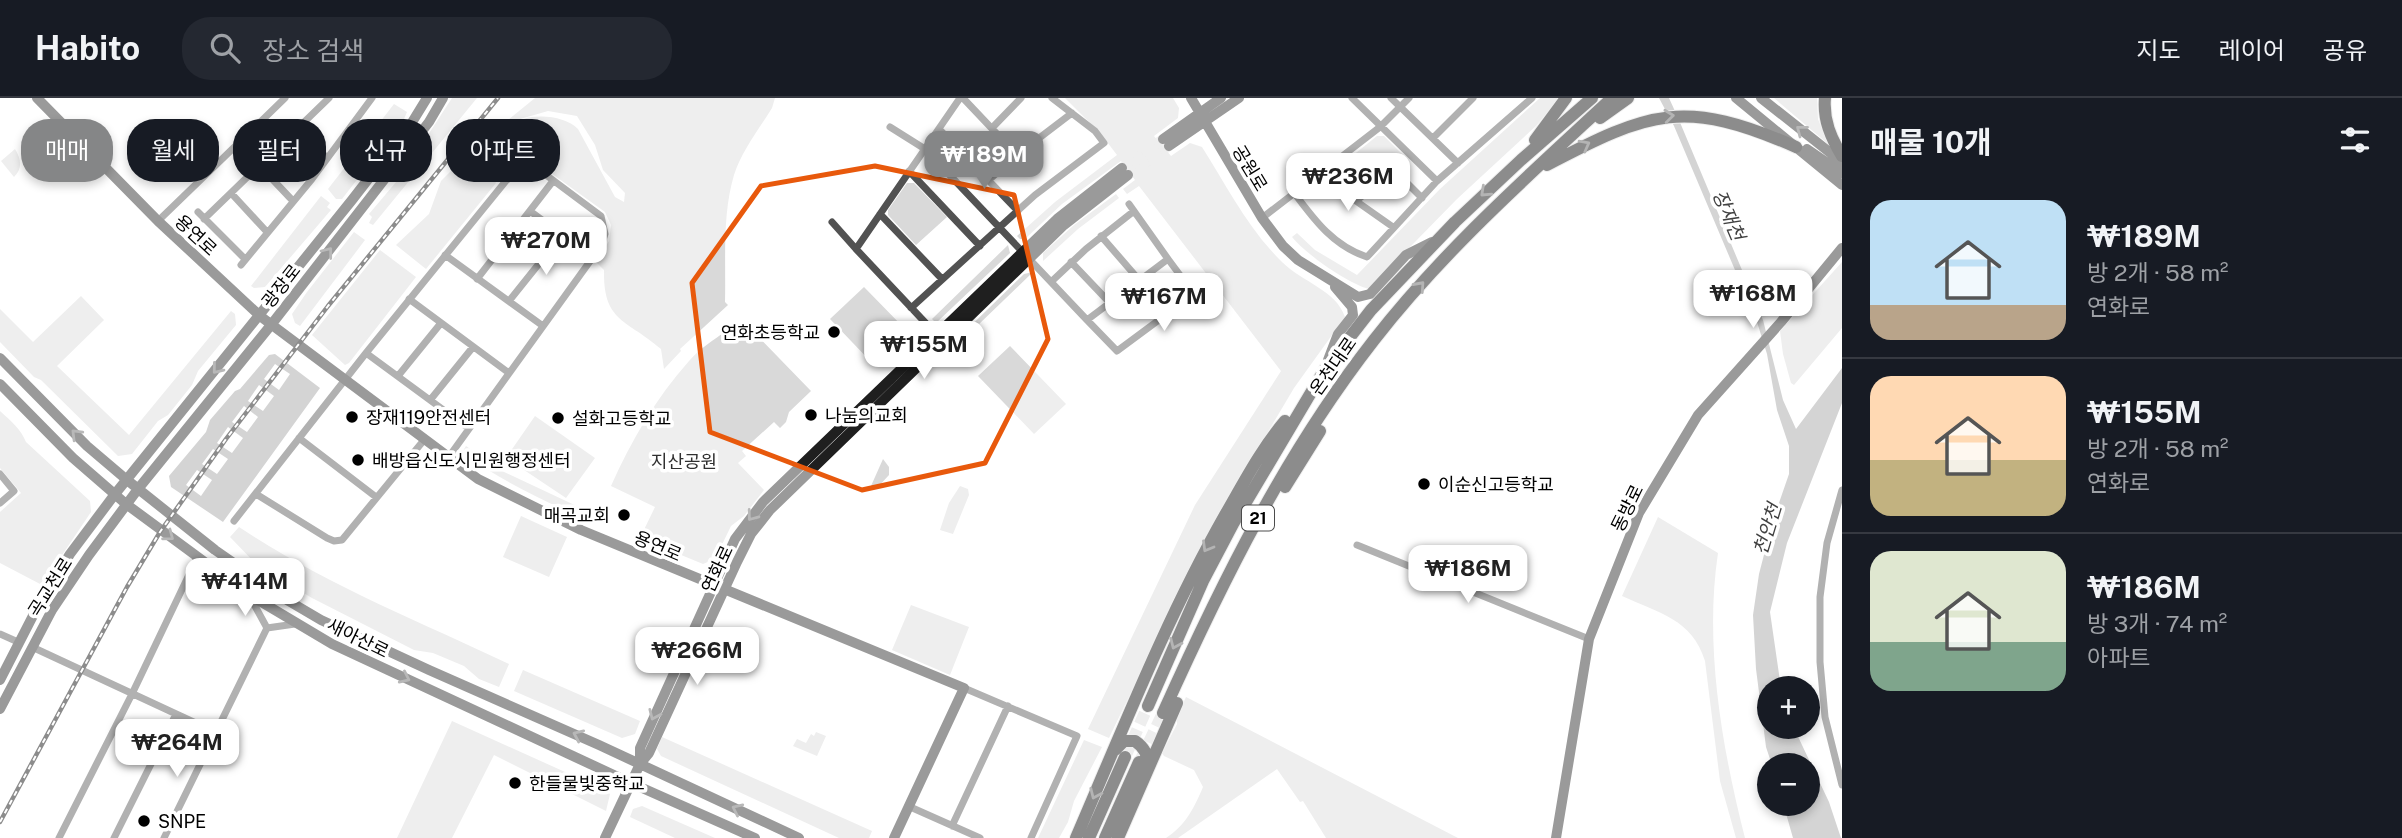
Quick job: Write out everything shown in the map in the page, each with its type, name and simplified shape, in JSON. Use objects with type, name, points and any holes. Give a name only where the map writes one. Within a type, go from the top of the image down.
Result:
[{"type":"highway","points":[[1521,160],[1566,98]]},
{"type":"highway","name":"온천대로","points":[[1148,706],[1203,581],[1325,369],[1371,310],[1437,240],[1521,160],[1592,98]]},
{"type":"highway","name":"온천대로","points":[[1163,713],[1244,542],[1295,453],[1345,377],[1458,243],[1612,98]]},
{"type":"highway","points":[[1570,137],[1628,98]]},
{"type":"highway","points":[[1825,98],[1827,128],[1842,156]]},
{"type":"highway","points":[[1528,175],[1596,139],[1666,115],[1693,114],[1736,122],[1796,147]]},
{"type":"highway","points":[[1105,838],[1233,580],[1274,505],[1376,337]]},
{"type":"highway","points":[[1076,838],[1120,753],[1144,677],[1200,558],[1247,477],[1283,423],[1299,411]]},
{"type":"highway","points":[[1089,838],[1124,741],[1135,741],[1143,746],[1147,754],[1118,838]]},
{"type":"street","name":"용연로","points":[[37,98],[158,221],[260,316],[478,480],[544,513],[712,586],[1077,736],[1031,838]]},
{"type":"street","points":[[264,119],[285,98]]},
{"type":"street","points":[[308,119],[329,98]]},
{"type":"street","points":[[198,212],[243,262],[372,98]]},
{"type":"street","name":"광장로","points":[[127,480],[403,135],[427,98]]},
{"type":"street","name":"광장로","points":[[138,489],[271,325],[429,122],[443,98]]},
{"type":"street","points":[[856,249],[961,98],[1017,155]]},
{"type":"street","points":[[992,128],[1021,98]]},
{"type":"street","points":[[911,309],[1055,178],[1104,143],[1094,131],[1052,98]]},
{"type":"street","name":"공원로","points":[[1191,98],[1262,218],[1283,246],[1298,260],[1322,275]]},
{"type":"street","points":[[1202,117],[1221,98]]},
{"type":"street","points":[[1166,143],[1202,117],[1238,98]]},
{"type":"street","points":[[1352,98],[1437,181]]},
{"type":"street","points":[[1391,98],[1458,163]]},
{"type":"street","points":[[1262,218],[1380,127],[1409,98]]},
{"type":"street","points":[[1433,138],[1473,98]]},
{"type":"street","points":[[1295,194],[1320,227],[1338,242],[1367,257],[1437,181],[1532,98]]},
{"type":"street","points":[[1736,98],[1842,185]]},
{"type":"street","points":[[1761,98],[1842,162]]},
{"type":"street","points":[[989,180],[1073,113]]},
{"type":"street","points":[[890,127],[925,149],[1025,255],[1117,351],[1194,294],[1132,208],[1051,282]]},
{"type":"street","points":[[939,129],[1018,211]]},
{"type":"street","points":[[1782,135],[1807,148],[1842,173]]},
{"type":"street","points":[[158,221],[233,150]]},
{"type":"street","points":[[1326,169],[1356,201],[1393,227]]},
{"type":"street","points":[[1356,201],[1394,170],[1422,198]]},
{"type":"street","points":[[909,171],[980,246]]},
{"type":"street","name":"연화로","points":[[640,764],[649,753],[751,534],[770,510],[1025,255],[1057,219],[1125,172]]},
{"type":"street","points":[[204,219],[242,182]]},
{"type":"street","points":[[276,182],[293,201]]},
{"type":"street","points":[[234,522],[366,352],[505,182]]},
{"type":"street","points":[[477,279],[552,182]]},
{"type":"street","points":[[448,458],[601,246],[605,234],[601,216],[554,182]]},
{"type":"street","points":[[231,193],[267,232]]},
{"type":"street","points":[[530,211],[592,257]]},
{"type":"street","points":[[880,214],[942,279]]},
{"type":"street","points":[[832,222],[936,334]]},
{"type":"street","points":[[509,301],[562,235]]},
{"type":"street","points":[[1101,236],[1140,281]]},
{"type":"street","points":[[1322,275],[1358,297],[1370,294],[1406,255],[1437,240]]},
{"type":"street","name":"동방로","points":[[1556,838],[1589,639],[1639,513],[1698,415],[1782,322],[1842,248]]},
{"type":"street","points":[[445,255],[543,326]]},
{"type":"street","name":"연화로","points":[[640,764],[640,748],[734,539],[762,502],[936,334],[1025,255]]},
{"type":"street","points":[[1087,320],[1168,260]]},
{"type":"street","points":[[1071,262],[1110,303]]},
{"type":"street","points":[[1322,275],[1343,294],[1352,307],[1353,315],[1338,334],[1325,369]]},
{"type":"street","points":[[409,299],[509,373]]},
{"type":"street","points":[[398,376],[441,323]]},
{"type":"street","points":[[430,400],[473,347]]},
{"type":"street","points":[[366,352],[468,428]]},
{"type":"street","name":"새아산로","points":[[0,358],[87,446],[127,480],[215,550],[287,600],[321,620],[799,838]]},
{"type":"street","name":"새아산로","points":[[0,384],[73,458],[126,504],[197,558],[295,624],[332,644],[755,838]]},
{"type":"street","points":[[299,438],[376,498]]},
{"type":"street","points":[[256,494],[334,541],[342,540],[424,440]]},
{"type":"street","points":[[0,474],[14,491],[0,503]]},
{"type":"street","name":"곡교천로","points":[[0,680],[53,579],[127,480]]},
{"type":"street","name":"곡교천로","points":[[0,709],[69,583],[138,489]]},
{"type":"street","points":[[1842,490],[1827,543],[1820,597],[1820,663],[1825,717],[1842,785]]},
{"type":"street","points":[[1357,545],[1589,639]]},
{"type":"street","points":[[59,838],[197,558]]},
{"type":"street","points":[[248,594],[267,628]]},
{"type":"street","points":[[267,628],[295,624]]},
{"type":"street","points":[[164,838],[267,628]]},
{"type":"street","points":[[0,634],[18,642]]},
{"type":"street","points":[[32,648],[215,732]]},
{"type":"street","points":[[894,838],[964,688]]},
{"type":"street","points":[[951,825],[1008,706]]},
{"type":"street","points":[[114,838],[176,714]]},
{"type":"street","points":[[605,838],[640,764]]},
{"type":"street","points":[[908,806],[980,838]]},
{"type":"highlighted area","points":[[875,166],[1014,195],[1048,339],[985,463],[862,490],[710,432],[692,283],[761,186]]},
{"type":"green space","points":[[452,98],[477,98],[460,119],[446,119],[446,136],[432,153],[432,129]]},
{"type":"green space","points":[[535,98],[775,98],[772,108],[741,158],[730,190],[725,238],[725,302],[728,305],[680,349],[664,369],[661,349],[619,318],[608,300],[604,270],[596,262],[609,241],[611,225],[605,212],[560,180],[560,119],[525,119],[551,117],[561,119],[571,123],[578,129],[615,197],[624,202],[625,193],[603,170],[595,145],[577,116],[548,111],[520,119],[509,119]]},
{"type":"green space","points":[[1065,98],[1173,98],[1179,108],[1178,118],[1154,136],[1171,156],[1190,143],[1202,147],[1259,236],[1290,269],[1334,300],[1345,317],[1294,388],[1209,531],[1109,738],[1088,729],[1195,505],[1281,371],[1139,186],[1127,194],[1123,189],[1135,180],[1121,161],[1062,204],[1025,239],[1017,236],[1055,202],[1117,155],[1101,134]]},
{"type":"green space","points":[[1540,98],[1559,98],[1536,126],[1457,199],[1369,289],[1328,267],[1292,237],[1297,233],[1315,250],[1357,275],[1440,189]]},
{"type":"green space","points":[[1774,98],[1817,98],[1818,119],[1828,144]]},
{"type":"green space","points":[[394,104],[407,112],[404,119],[382,119]]},
{"type":"green space","points":[[1377,136],[1384,136],[1402,154],[1357,192],[1351,191],[1335,173],[1336,169]]},
{"type":"green space","points":[[15,149],[20,163],[14,177],[1,161]]},
{"type":"green space","points":[[340,174],[340,182],[355,182],[342,199],[336,199],[328,189]]},
{"type":"green space","points":[[446,176],[446,182],[496,183],[426,269],[396,245],[429,214],[441,181]]},
{"type":"green space","points":[[396,182],[408,182],[373,225],[369,223],[372,217],[369,214]]},
{"type":"green space","points":[[907,183],[914,183],[947,217],[916,245],[888,215],[888,210]]},
{"type":"green space","points":[[1116,194],[1119,198],[1078,229],[1043,261],[1043,253],[1074,225]]},
{"type":"green space","points":[[321,196],[330,203],[327,207],[331,210],[265,287],[251,286]]},
{"type":"green space","points":[[354,232],[365,240],[300,326],[295,323],[292,314]]},
{"type":"green space","points":[[1008,245],[1010,253],[936,323],[932,319]]},
{"type":"green space","points":[[380,250],[416,277],[345,365],[312,335]]},
{"type":"green space","points":[[1842,262],[1842,328],[1794,385],[1791,383],[1783,354],[1780,331]]},
{"type":"green space","points":[[1033,272],[950,352],[947,349],[1024,274]]},
{"type":"green space","points":[[864,287],[908,332],[873,364],[830,319]]},
{"type":"green space","points":[[81,296],[104,320],[57,366],[129,435],[231,311],[235,314],[236,325],[198,371],[192,385],[132,454],[118,456],[0,342],[0,309],[33,342]]},
{"type":"green space","name":"지산공원","points":[[748,326],[811,391],[789,412],[786,422],[780,428],[774,422],[742,451],[746,456],[738,463],[764,490],[744,516],[731,526],[715,559],[703,564],[640,538],[655,507],[611,486],[645,420],[689,361],[727,330],[734,340]]},
{"type":"green space","points":[[1010,346],[1066,404],[1034,434],[978,376]]},
{"type":"green space","points":[[0,411],[18,429],[26,442],[90,501],[91,512],[42,585],[0,563],[0,512],[21,493],[0,468]]},
{"type":"green space","points":[[535,416],[595,458],[566,498],[506,458]]},
{"type":"green space","points":[[466,446],[502,471],[583,509],[579,516],[492,473],[465,455],[463,451]]},
{"type":"green space","points":[[883,459],[889,467],[889,475],[877,488],[871,486]]},
{"type":"green space","points":[[960,486],[968,489],[969,495],[953,534],[940,530],[949,503]]},
{"type":"green space","points":[[521,516],[567,537],[549,577],[503,557]]},
{"type":"green space","points":[[1658,517],[1718,553],[1714,588],[1714,660],[1729,769],[1745,838],[1736,838],[1720,781],[1705,661],[1699,647],[1683,626],[1622,596]]},
{"type":"green space","points":[[239,527],[337,584],[509,664],[499,687],[479,679],[464,666],[433,653],[414,650],[312,598],[257,565],[230,537]]},
{"type":"green space","points":[[911,605],[969,627],[950,675],[892,650]]},
{"type":"green space","points":[[523,670],[640,721],[635,734],[622,738],[514,691]]},
{"type":"green space","points":[[1186,697],[1458,838],[1326,838],[1303,801],[1300,802],[1277,769],[1178,838],[1166,838],[1189,816],[1203,787],[1194,770],[1162,753],[1177,724],[1177,716]]},
{"type":"green space","points":[[452,721],[605,790],[610,794],[606,811],[494,755],[452,838],[397,838]]},
{"type":"green space","points":[[816,732],[826,736],[817,756],[793,746],[797,739],[806,743],[811,734],[814,736]]},
{"type":"green space","points":[[662,737],[872,831],[869,838],[839,838],[661,756],[657,749]]},
{"type":"green space","points":[[1084,740],[1102,747],[1074,801],[1068,822],[1059,838],[1038,838]]},
{"type":"green space","points":[[642,806],[715,838],[675,838],[630,817],[633,809]]},
{"type":"shaded area","points":[[1659,98],[1669,98],[1763,320],[1783,400],[1796,429],[1842,368],[1842,403],[1787,543],[1770,612],[1779,676],[1757,677],[1753,615],[1759,574],[1773,520],[1789,474],[1789,446],[1777,410],[1767,354],[1757,322],[1674,126]]},
{"type":"shaded area","points":[[275,354],[320,388],[223,522],[171,487],[169,476],[206,432],[210,420],[269,355]],"holes":[[[275,364],[290,374],[279,390],[264,379]],[[259,385],[274,396],[263,411],[248,401]],[[244,406],[258,417],[247,432],[232,422]],[[228,427],[243,438],[232,453],[217,443]],[[213,449],[228,459],[217,474],[202,464]],[[197,470],[212,480],[201,496],[186,485]]]},
{"type":"shaded area","points":[[1765,739],[1799,739],[1806,753],[1768,753]]},
{"type":"shaded area","points":[[1820,783],[1841,838],[1793,838],[1787,816],[1820,816]]},
{"type":"tunnel","points":[[1122,168],[1163,139]]},
{"type":"tunnel","points":[[1128,175],[1169,146]]},
{"type":"tunnel","points":[[1125,757],[1148,706]]},
{"type":"tunnel","points":[[1141,759],[1163,713]]},
{"type":"railway","points":[[0,822],[127,587],[160,532],[226,439],[328,306],[498,98]]},
{"type":"place","name":"연화초등학교","points":[[834,332]]},
{"type":"place","name":"나눔의교회","points":[[811,415]]},
{"type":"place","name":"장재119안전센터","points":[[352,417]]},
{"type":"place","name":"설화고등학교","points":[[558,418]]},
{"type":"place","name":"배방읍신도시민원행정센터","points":[[358,460]]},
{"type":"place","name":"이순신고등학교","points":[[1424,484]]},
{"type":"place","name":"매곡교회","points":[[624,515]]},
{"type":"place","name":"한들물빛중학교","points":[[515,783]]},
{"type":"place","name":"SNPE","points":[[144,821]]},
{"type":"water label","name":"장재천","points":[[1729,215]]},
{"type":"water label","name":"천안천","points":[[1767,529]]}]
